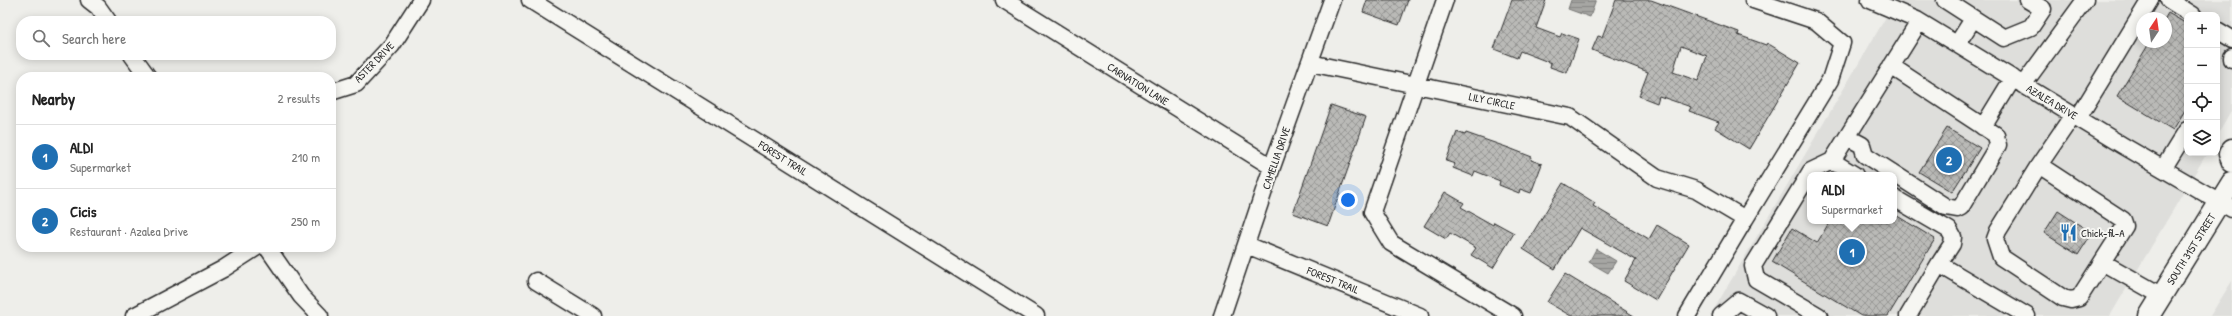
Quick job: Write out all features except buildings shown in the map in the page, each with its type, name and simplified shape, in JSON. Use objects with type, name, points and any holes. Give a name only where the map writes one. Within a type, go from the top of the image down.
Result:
[{"type":"main road","points":[[2232,149],[2229,154],[2232,162]]},
{"type":"main road","name":"SOUTH 31ST STREET","points":[[2149,316],[2226,205],[2232,182]]},
{"type":"street","points":[[89,0],[98,7],[104,16]]},
{"type":"street","name":"ASTER DRIVE","points":[[336,90],[356,84],[392,45],[421,0]]},
{"type":"street","name":"FOREST TRAIL","points":[[530,0],[1036,316]]},
{"type":"street","name":"CARNATION LANE","points":[[1004,0],[1272,167]]},
{"type":"street","name":"CAMELLIA DRIVE","points":[[1222,316],[1272,167],[1332,0]]},
{"type":"street","points":[[1445,0],[1372,212],[1391,243],[1512,316]]},
{"type":"street","points":[[1687,316],[1830,80],[1842,43],[1816,21],[1753,0]]},
{"type":"street","name":"AZALEA DRIVE","points":[[1870,0],[1919,22],[2075,117],[2226,205]]},
{"type":"street","points":[[1945,0],[2004,38],[2031,27],[2043,9],[2028,0]]},
{"type":"street","points":[[1983,127],[2018,81],[2085,0]]},
{"type":"street","points":[[2039,165],[2123,220],[2125,226],[2078,298],[2071,300],[2063,298],[2001,257],[1995,239],[1998,231],[2039,165],[2075,117],[2150,0]]},
{"type":"street","points":[[2169,0],[2188,12]]},
{"type":"street","points":[[1957,44],[1973,19]]},
{"type":"street","points":[[1810,172],[1832,161],[1919,22]]},
{"type":"street","points":[[136,60],[144,72]]},
{"type":"street","name":"LILY CIRCLE","points":[[1310,63],[1570,117],[1657,178],[1696,190],[1745,219]]},
{"type":"street","points":[[1891,66],[1996,135],[1998,146],[1961,207],[1957,210],[1946,207],[1897,176]]},
{"type":"street","points":[[2163,169],[2184,135]]},
{"type":"street","points":[[1847,137],[1862,145],[1865,155],[1891,172]]},
{"type":"street","points":[[1832,161],[1850,172]]},
{"type":"street","points":[[1807,178],[1753,266],[1756,279],[1819,316]]},
{"type":"street","points":[[1897,200],[1949,230],[1953,237],[1952,244],[1908,316]]},
{"type":"street","name":"FOREST TRAIL","points":[[1247,245],[1420,316]]},
{"type":"street","points":[[134,316],[223,269],[249,252]]},
{"type":"street","points":[[270,252],[301,296],[320,316]]},
{"type":"street","points":[[2102,262],[2162,296]]},
{"type":"street","points":[[1939,264],[2027,316]]},
{"type":"street","points":[[536,280],[593,316]]},
{"type":"street","points":[[1720,316],[1739,300],[1766,316]]},
{"type":"shaded area","points":[[1571,0],[1596,0],[1590,17],[1568,9]]},
{"type":"shaded area","points":[[1896,0],[2232,0],[2232,110],[2220,131],[2220,12],[2184,12],[2184,156],[2205,156],[2110,316],[1710,316]]},
{"type":"shaded area","points":[[1596,249],[1616,261],[1608,273],[1589,262]]},
{"type":"shaded area","points":[[2232,281],[2232,316],[2210,316]]},
{"type":"place","name":"Cicis","points":[[1949,160]]},
{"type":"place","name":"Chick-fil-A","points":[[2068,233]]},
{"type":"place","name":"ALDI","points":[[1852,252]]}]
